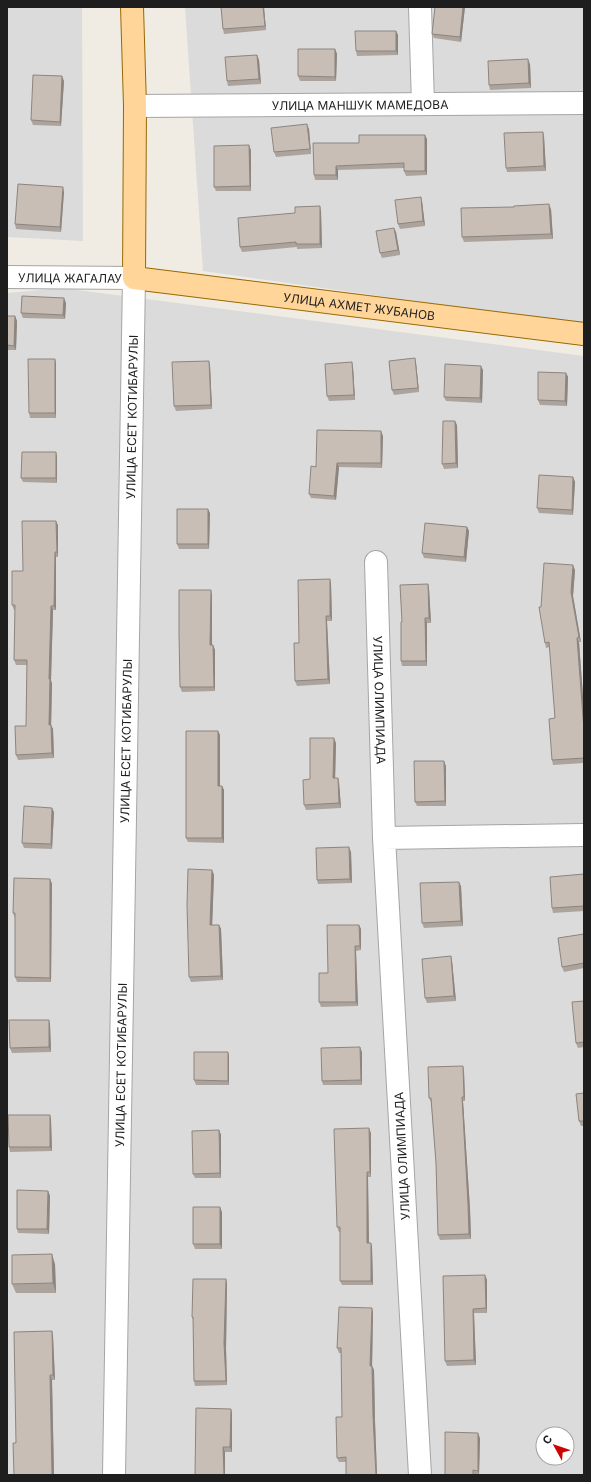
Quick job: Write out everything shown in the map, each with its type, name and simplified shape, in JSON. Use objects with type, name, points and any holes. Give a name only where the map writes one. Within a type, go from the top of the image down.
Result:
[{"type":"main road","name":"УЛИЦА ЕСЕТ КОТИБАРУЛЫ","points":[[132,7],[135,106],[134,278]]},
{"type":"main road","name":"УЛИЦА АХМЕТ ЖУБАНОВ","points":[[134,278],[584,334]]},
{"type":"street","points":[[420,7],[423,104]]},
{"type":"street","name":"УЛИЦА МАНШУК МАМЕДОВА","points":[[135,106],[584,103]]},
{"type":"street","name":"УЛИЦА ЖАГАЛАУ","points":[[7,277],[134,278]]},
{"type":"street","name":"УЛИЦА ЕСЕТ КОТИБАРУЛЫ","points":[[114,1475],[134,278]]},
{"type":"street","name":"УЛИЦА ОЛИМПИАДА","points":[[376,562],[384,838],[420,1475]]},
{"type":"street","points":[[384,838],[584,835]]},
{"type":"shaded area","points":[[7,7],[82,7],[83,241],[7,237]]},
{"type":"shaded area","points":[[185,7],[584,7],[584,325],[203,271]]},
{"type":"shaded area","points":[[62,288],[584,356],[584,1475],[7,1475],[7,293]]},
{"type":"building","points":[[221,7],[263,7],[265,26],[223,29]]},
{"type":"building","points":[[435,7],[463,7],[460,37],[432,34]]},
{"type":"building","points":[[355,31],[396,31],[396,51],[356,51]]},
{"type":"building","points":[[298,49],[335,49],[335,77],[298,76]]},
{"type":"building","points":[[257,55],[259,79],[227,81],[225,57]]},
{"type":"building","points":[[528,59],[529,83],[489,85],[488,61]]},
{"type":"building","points":[[33,75],[62,76],[60,122],[31,120]]},
{"type":"building","points":[[307,124],[310,149],[274,152],[271,128]]},
{"type":"building","points":[[543,132],[544,166],[506,168],[504,133]]},
{"type":"building","points":[[359,135],[425,135],[425,171],[404,171],[404,163],[336,166],[336,175],[314,175],[313,143],[359,143]]},
{"type":"building","points":[[249,145],[250,186],[214,187],[214,146]]},
{"type":"building","points":[[18,184],[63,187],[60,227],[15,224]]},
{"type":"building","points":[[421,197],[423,221],[398,224],[395,200]]},
{"type":"building","points":[[549,204],[551,234],[462,237],[461,208],[514,207]]},
{"type":"building","points":[[320,206],[320,244],[296,244],[296,242],[240,247],[238,218],[295,213],[295,207]]},
{"type":"building","points":[[394,228],[398,250],[380,253],[376,231]]},
{"type":"building","points":[[22,296],[64,298],[63,315],[21,313]]},
{"type":"building","points":[[7,316],[15,316],[14,346],[7,345]]},
{"type":"building","points":[[415,358],[418,388],[392,390],[389,361]]},
{"type":"building","points":[[28,359],[55,359],[55,413],[29,413]]},
{"type":"building","points":[[209,361],[211,405],[174,406],[172,362]]},
{"type":"building","points":[[352,362],[354,395],[327,396],[325,364]]},
{"type":"building","points":[[445,364],[481,366],[480,398],[444,397]]},
{"type":"building","points":[[538,372],[566,373],[565,401],[538,400]]},
{"type":"building","points":[[443,421],[455,421],[456,463],[442,464]]},
{"type":"building","points":[[317,430],[381,431],[381,463],[337,463],[334,496],[309,494],[311,466],[316,467]]},
{"type":"building","points":[[22,452],[56,452],[56,478],[21,478]]},
{"type":"building","points":[[539,475],[573,477],[572,510],[537,508]]},
{"type":"building","points":[[177,509],[208,509],[208,544],[177,544]]},
{"type":"building","points":[[22,521],[56,521],[57,552],[55,552],[54,606],[51,606],[49,679],[49,725],[51,725],[52,753],[16,755],[15,726],[26,726],[27,660],[14,660],[15,605],[12,605],[12,571],[23,571]]},
{"type":"building","points":[[425,523],[467,527],[464,557],[422,553]]},
{"type":"building","points":[[544,563],[573,565],[571,592],[579,637],[577,638],[584,730],[584,758],[552,760],[549,719],[555,718],[549,642],[545,643],[539,607],[541,607]]},
{"type":"building","points":[[330,579],[330,616],[326,616],[328,679],[295,681],[294,643],[299,643],[298,580]]},
{"type":"building","points":[[428,584],[429,618],[425,618],[426,661],[401,661],[402,622],[400,585]]},
{"type":"building","points":[[179,590],[211,590],[210,645],[213,645],[214,687],[180,687]]},
{"type":"building","points":[[186,731],[218,731],[218,786],[222,786],[222,838],[186,838]]},
{"type":"building","points":[[310,738],[334,738],[333,778],[338,778],[339,803],[304,805],[303,780],[310,779]]},
{"type":"building","points":[[414,761],[444,761],[445,801],[415,802]]},
{"type":"building","points":[[24,806],[52,808],[51,844],[22,843]]},
{"type":"building","points":[[349,847],[350,879],[317,880],[316,848]]},
{"type":"building","points":[[188,869],[212,870],[210,925],[219,925],[221,976],[189,977],[187,905]]},
{"type":"building","points":[[584,874],[584,906],[552,908],[550,877]]},
{"type":"building","points":[[14,878],[50,879],[50,978],[15,977],[15,913],[13,913]]},
{"type":"building","points":[[459,882],[461,921],[422,923],[420,883]]},
{"type":"building","points":[[327,925],[359,925],[360,946],[355,946],[356,1002],[319,1002],[319,973],[328,973]]},
{"type":"building","points":[[584,934],[584,963],[562,967],[558,938]]},
{"type":"building","points":[[451,956],[454,996],[425,998],[422,959]]},
{"type":"building","points":[[584,1001],[584,1042],[576,1043],[572,1002]]},
{"type":"building","points":[[9,1020],[49,1020],[49,1047],[10,1048]]},
{"type":"building","points":[[360,1047],[361,1080],[322,1081],[321,1048]]},
{"type":"building","points":[[194,1052],[228,1052],[228,1081],[194,1080]]},
{"type":"building","points":[[463,1066],[464,1097],[462,1097],[469,1234],[438,1235],[436,1163],[431,1098],[429,1098],[428,1067]]},
{"type":"building","points":[[584,1093],[584,1121],[579,1121],[576,1094]]},
{"type":"building","points":[[8,1115],[50,1115],[50,1147],[9,1147]]},
{"type":"building","points":[[369,1128],[370,1172],[367,1172],[367,1243],[371,1243],[371,1281],[340,1281],[340,1227],[337,1227],[334,1129]]},
{"type":"building","points":[[219,1130],[220,1173],[193,1174],[192,1131]]},
{"type":"building","points":[[17,1190],[48,1191],[47,1229],[17,1229]]},
{"type":"building","points":[[193,1207],[220,1207],[220,1244],[193,1244]]},
{"type":"building","points":[[52,1254],[53,1283],[12,1284],[12,1255]]},
{"type":"building","points":[[485,1275],[486,1308],[473,1309],[474,1360],[445,1361],[443,1276]]},
{"type":"building","points":[[193,1279],[226,1279],[224,1343],[226,1381],[194,1381],[192,1317]]},
{"type":"building","points":[[339,1307],[372,1308],[370,1366],[372,1366],[376,1475],[346,1475],[346,1457],[337,1458],[336,1417],[342,1417],[341,1348],[337,1348]]},
{"type":"building","points":[[52,1331],[53,1375],[50,1375],[52,1475],[14,1475],[13,1443],[16,1443],[14,1332]]},
{"type":"building","points":[[196,1408],[231,1409],[230,1447],[223,1447],[224,1475],[195,1475]]},
{"type":"building","points":[[445,1432],[478,1433],[478,1471],[473,1470],[473,1475],[445,1475]]}]
